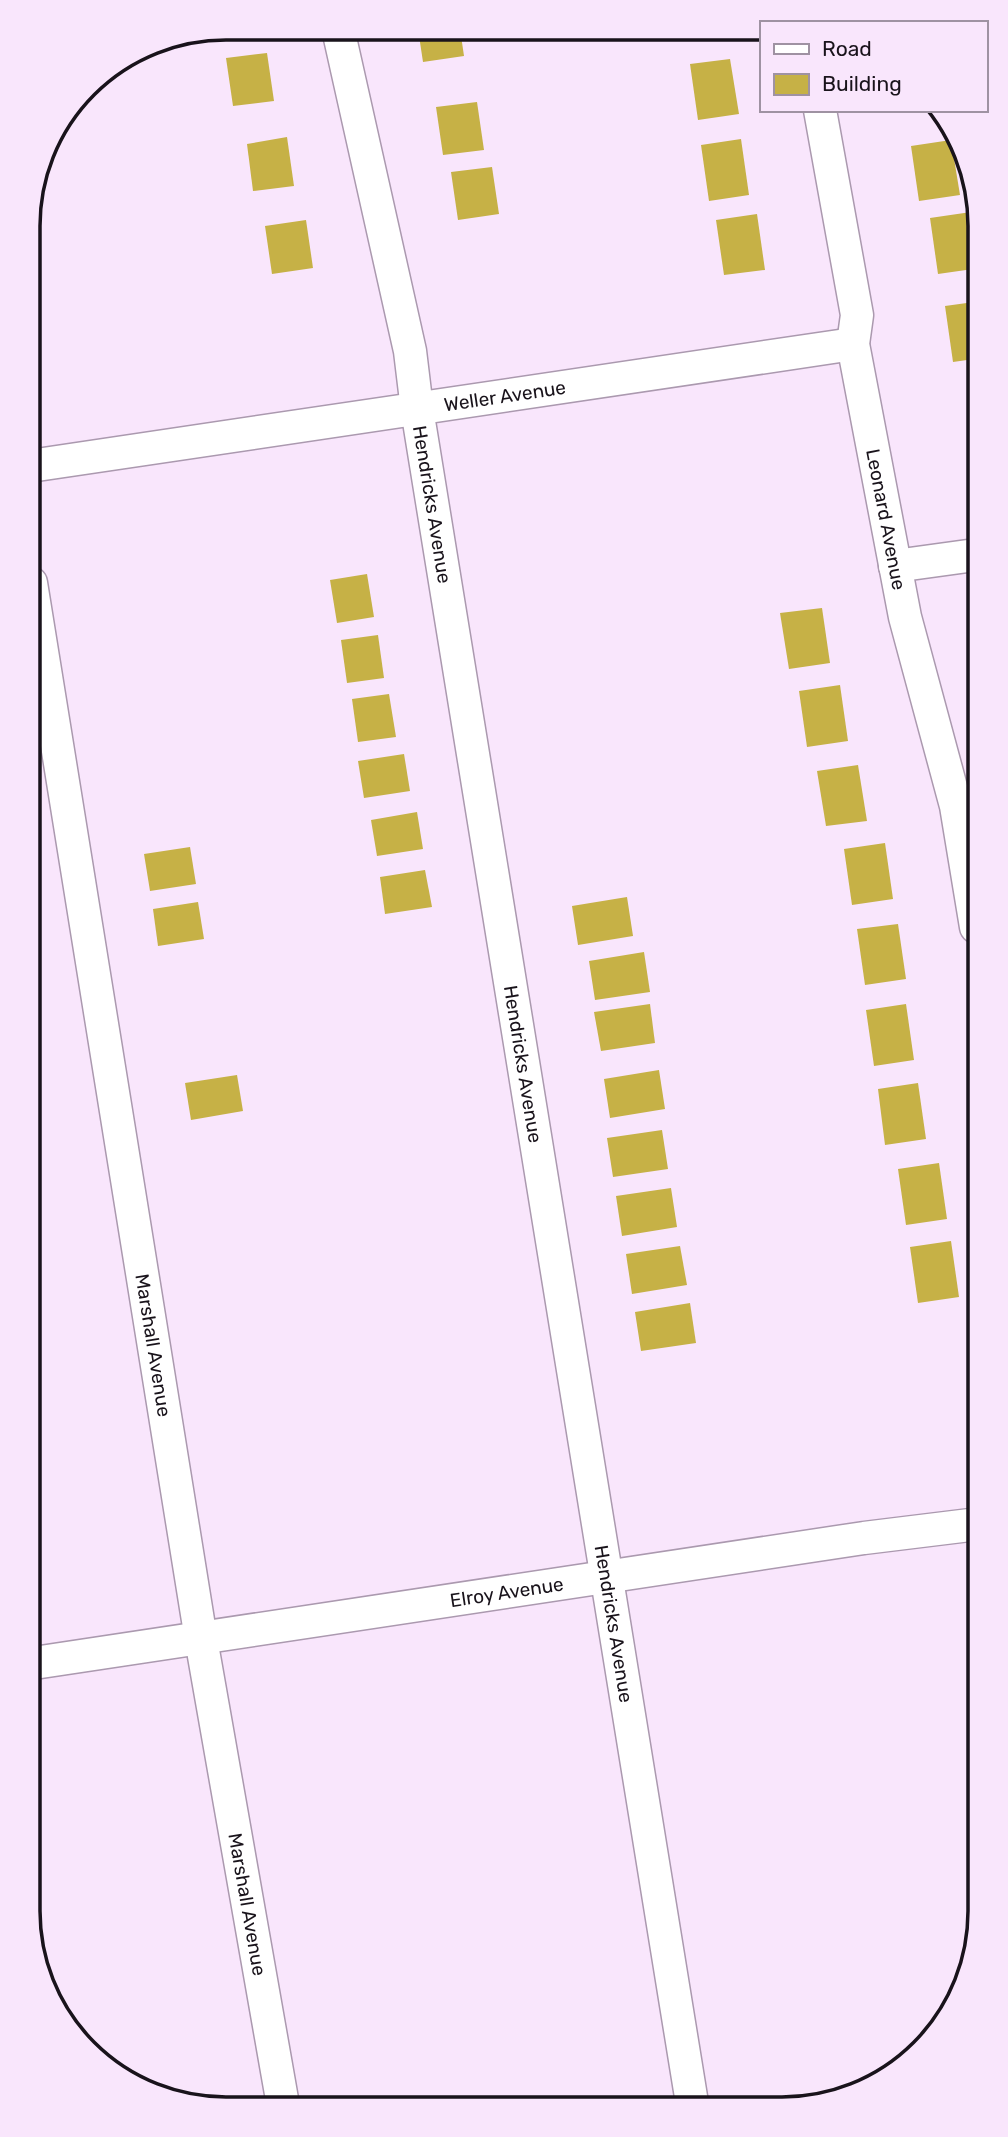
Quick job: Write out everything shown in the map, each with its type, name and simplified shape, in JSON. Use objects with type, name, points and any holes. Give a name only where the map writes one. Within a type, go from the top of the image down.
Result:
[{"type":"street","name":"Hendricks Avenue","points":[[341,41],[410,351],[417,409],[691,2097]]},
{"type":"street","name":"Leonard Avenue","points":[[820,112],[857,315],[853,344],[895,566],[905,617],[956,806],[968,876]]},
{"type":"street","name":"Weller Avenue","points":[[41,464],[853,344]]},
{"type":"street","points":[[895,566],[968,556]]},
{"type":"street","name":"Marshall Avenue","points":[[41,644],[201,1639],[282,2097]]},
{"type":"street","name":"Elroy Avenue","points":[[40,1662],[864,1538],[967,1525]]},
{"type":"building","points":[[420,41],[462,41],[464,56],[423,62]]},
{"type":"building","points":[[267,53],[274,101],[233,106],[226,58]]},
{"type":"building","points":[[730,59],[739,114],[698,120],[690,64]]},
{"type":"building","points":[[477,102],[484,150],[443,155],[436,107]]},
{"type":"building","points":[[287,137],[294,186],[253,191],[247,144]]},
{"type":"building","points":[[741,139],[749,195],[709,201],[701,145]]},
{"type":"building","points":[[947,141],[953,153],[960,195],[919,201],[911,146]]},
{"type":"building","points":[[492,167],[499,214],[458,220],[451,172]]},
{"type":"building","points":[[967,213],[968,270],[938,274],[930,218]]},
{"type":"building","points":[[757,214],[765,270],[724,275],[716,220]]},
{"type":"building","points":[[306,220],[313,268],[272,274],[265,226]]},
{"type":"building","points":[[968,303],[968,360],[953,362],[945,306]]},
{"type":"building","points":[[367,574],[374,617],[337,623],[330,580]]},
{"type":"building","points":[[822,608],[830,663],[789,669],[780,613]]},
{"type":"building","points":[[378,635],[384,678],[347,683],[341,640]]},
{"type":"building","points":[[840,685],[848,741],[807,747],[799,691]]},
{"type":"building","points":[[389,694],[396,737],[358,742],[352,699]]},
{"type":"building","points":[[404,754],[410,791],[364,798],[358,761]]},
{"type":"building","points":[[858,765],[867,821],[826,826],[817,771]]},
{"type":"building","points":[[417,812],[423,849],[377,856],[371,820]]},
{"type":"building","points":[[885,843],[893,899],[852,905],[844,849]]},
{"type":"building","points":[[190,847],[196,884],[150,891],[144,854]]},
{"type":"building","points":[[425,870],[432,907],[385,914],[380,877]]},
{"type":"building","points":[[627,897],[633,936],[578,945],[572,906]]},
{"type":"building","points":[[198,902],[204,939],[158,946],[153,909]]},
{"type":"building","points":[[898,924],[906,979],[865,985],[857,929]]},
{"type":"building","points":[[644,952],[650,992],[595,1000],[589,961]]},
{"type":"building","points":[[650,1004],[655,1043],[601,1051],[594,1012]]},
{"type":"building","points":[[906,1004],[914,1060],[874,1066],[866,1010]]},
{"type":"building","points":[[659,1070],[665,1109],[610,1118],[604,1079]]},
{"type":"building","points":[[237,1075],[243,1111],[191,1120],[185,1083]]},
{"type":"building","points":[[918,1083],[926,1139],[885,1145],[878,1089]]},
{"type":"building","points":[[662,1130],[668,1169],[613,1177],[607,1138]]},
{"type":"building","points":[[939,1163],[947,1219],[906,1225],[898,1169]]},
{"type":"building","points":[[671,1188],[677,1227],[622,1236],[616,1196]]},
{"type":"building","points":[[951,1241],[959,1297],[918,1303],[910,1247]]},
{"type":"building","points":[[680,1246],[687,1285],[632,1294],[626,1254]]},
{"type":"building","points":[[690,1303],[696,1343],[641,1351],[635,1312]]}]
